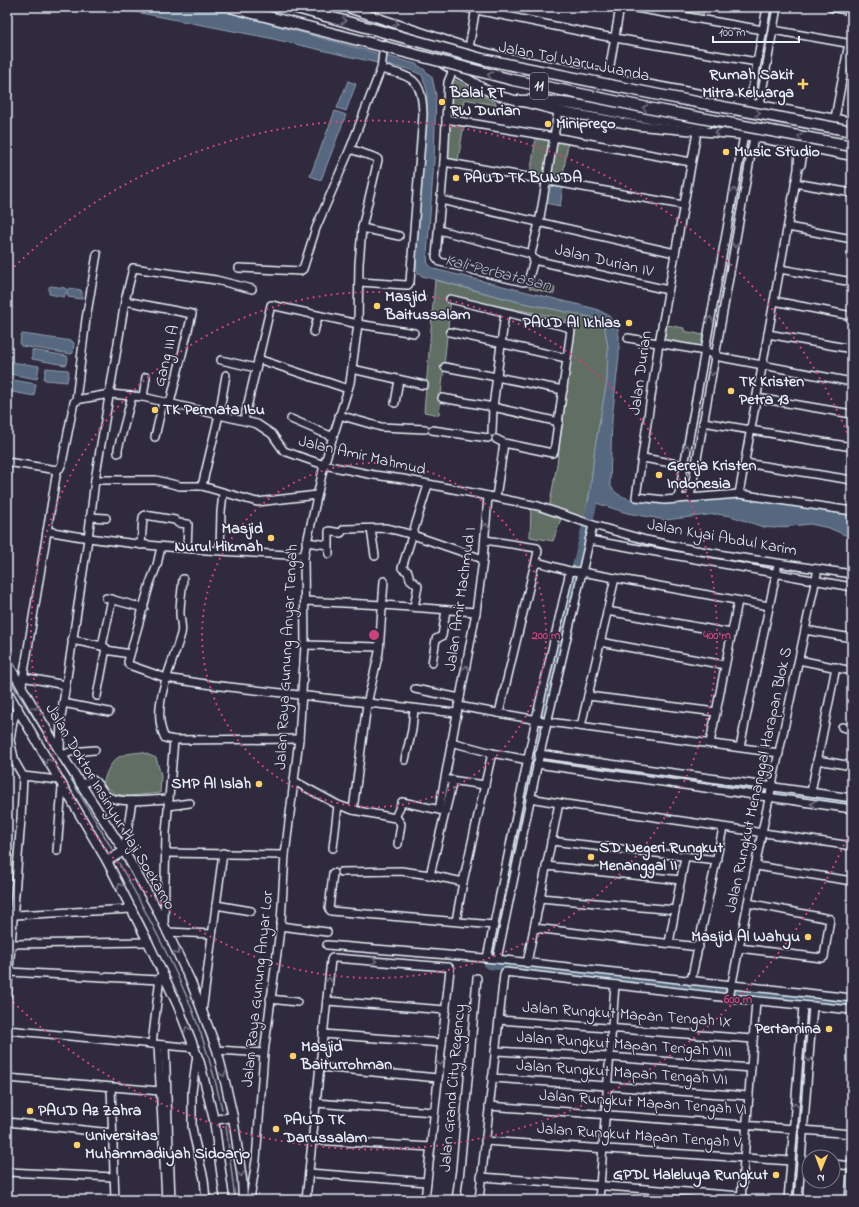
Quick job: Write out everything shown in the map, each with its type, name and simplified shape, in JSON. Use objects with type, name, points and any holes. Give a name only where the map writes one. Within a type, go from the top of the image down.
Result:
[{"type":"highway","name":"Jalan Tol Waru–Juanda","points":[[230,7],[496,77],[632,105],[742,130],[852,146]]},
{"type":"highway","name":"Jalan Tol Waru–Juanda","points":[[293,7],[482,59],[852,131]]},
{"type":"highway","points":[[518,101],[540,100],[580,105],[645,117],[742,130]]},
{"type":"main road","points":[[249,7],[384,43],[442,64],[489,92],[558,111],[640,126],[697,132],[742,130],[754,137],[852,156]]},
{"type":"main road","points":[[345,7],[471,48],[537,64],[852,122]]},
{"type":"main road","points":[[442,64],[449,54],[451,42]]},
{"type":"main road","points":[[466,78],[471,48]]},
{"type":"main road","name":"Jalan Doktor Insinyur Haji Soekarno","points":[[7,662],[22,681],[62,754],[124,851],[156,908],[191,982],[217,1050],[233,1117],[242,1179],[243,1200]]},
{"type":"main road","name":"Jalan Doktor Insinyur Haji Soekarno","points":[[7,691],[18,707],[60,783],[107,861],[148,942],[160,976],[178,1006],[196,1051],[214,1120],[225,1200]]},
{"type":"main road","points":[[107,861],[124,851]]},
{"type":"main road","points":[[214,1120],[233,1117]]},
{"type":"street","points":[[462,7],[476,8],[614,38],[757,62]]},
{"type":"street","points":[[608,77],[620,7]]},
{"type":"street","points":[[630,7],[763,30]]},
{"type":"street","points":[[750,102],[767,7]]},
{"type":"street","points":[[760,104],[777,7]]},
{"type":"street","points":[[830,7],[852,11]]},
{"type":"street","points":[[471,48],[476,8]]},
{"type":"street","points":[[773,30],[850,43],[834,118]]},
{"type":"street","points":[[239,268],[303,270],[316,228],[350,149],[381,68],[384,43]]},
{"type":"street","points":[[359,282],[408,285],[410,282],[423,115],[422,99],[420,89],[413,80],[401,74],[381,68]]},
{"type":"street","points":[[453,70],[448,80],[444,162],[436,257],[440,262],[523,282],[529,280],[558,111]]},
{"type":"street","points":[[843,76],[852,77]]},
{"type":"street","points":[[446,119],[691,162]]},
{"type":"street","points":[[742,130],[678,499],[739,494],[852,511]]},
{"type":"street","name":"Jalan Durian","points":[[678,499],[665,500],[636,497],[659,343],[697,132]]},
{"type":"street","points":[[690,498],[754,137]]},
{"type":"street","points":[[739,494],[798,169],[802,162],[802,146]]},
{"type":"street","name":"Jalan Raya Gunung Anyar Tengah","points":[[294,780],[299,739],[305,645],[304,556],[324,465],[348,389],[352,369],[358,324],[362,228],[378,159],[350,149]]},
{"type":"street","points":[[444,162],[683,205]]},
{"type":"street","points":[[796,183],[852,193]]},
{"type":"street","points":[[441,200],[675,254]]},
{"type":"street","points":[[788,227],[852,239]]},
{"type":"street","points":[[362,228],[399,236]]},
{"type":"street","name":"Jalan Durian IV","points":[[439,230],[532,257],[668,290]]},
{"type":"street","points":[[66,685],[22,681],[56,474],[62,463],[73,406],[76,400],[86,319],[97,254]]},
{"type":"street","points":[[95,750],[62,754],[61,717],[88,541],[95,480],[133,268],[216,280],[252,288]]},
{"type":"street","points":[[780,269],[852,282]]},
{"type":"street","points":[[340,415],[381,427],[493,435],[506,443],[552,453],[554,452],[566,358],[571,332],[570,329],[450,299]]},
{"type":"street","name":"Gang III A","points":[[126,301],[192,314],[155,436]]},
{"type":"street","points":[[774,301],[852,316]]},
{"type":"street","points":[[244,420],[271,306],[273,305],[358,324],[414,333]]},
{"type":"street","points":[[493,435],[495,408],[508,313]]},
{"type":"street","points":[[314,332],[318,316]]},
{"type":"street","points":[[450,332],[566,358]]},
{"type":"street","points":[[768,334],[852,349]]},
{"type":"street","points":[[628,338],[704,351],[715,355],[852,382]]},
{"type":"street","points":[[258,359],[348,389]]},
{"type":"street","points":[[221,360],[256,368]]},
{"type":"street","points":[[445,367],[563,390]]},
{"type":"street","points":[[352,369],[424,385]]},
{"type":"street","points":[[202,486],[219,415],[226,375]]},
{"type":"street","points":[[143,398],[146,377]]},
{"type":"street","points":[[395,402],[399,380]]},
{"type":"street","name":"Jalan Amir Mahmud","points":[[76,400],[110,394],[132,396],[244,420],[269,431],[281,448],[288,453],[324,465],[538,506],[588,524]]},
{"type":"street","points":[[118,453],[132,396]]},
{"type":"street","points":[[442,398],[559,422]]},
{"type":"street","points":[[757,398],[852,414]]},
{"type":"street","points":[[291,419],[333,437]]},
{"type":"street","points":[[703,422],[852,447]]},
{"type":"street","name":"Jalan Amir Machmud I","points":[[442,810],[451,742],[476,612],[485,540],[506,443]]},
{"type":"street","points":[[643,458],[695,467]]},
{"type":"street","points":[[7,462],[56,474]]},
{"type":"street","points":[[745,463],[852,480]]},
{"type":"street","points":[[95,480],[156,480],[180,486],[202,486],[257,502],[316,497]]},
{"type":"street","points":[[414,607],[418,586],[410,579],[408,572],[402,568],[428,485]]},
{"type":"street","points":[[220,550],[223,493]]},
{"type":"street","points":[[141,545],[143,516],[145,515],[175,520],[178,523],[188,524],[187,548]]},
{"type":"street","points":[[90,517],[106,518]]},
{"type":"street","points":[[492,959],[530,798],[538,759],[542,721],[575,571],[589,540],[588,524]]},
{"type":"street","name":"Jalan Kyai Abdul Karim","points":[[588,524],[646,540],[736,558],[852,574]]},
{"type":"street","points":[[329,554],[329,531],[341,533],[344,528],[385,528],[413,534],[483,559]]},
{"type":"street","points":[[371,529],[375,556]]},
{"type":"street","points":[[47,531],[88,541],[304,556]]},
{"type":"street","points":[[485,540],[537,548],[538,551],[499,713]]},
{"type":"street","points":[[589,540],[776,572],[815,581],[852,587]]},
{"type":"street","points":[[306,542],[328,545]]},
{"type":"street","points":[[161,547],[157,566],[150,583],[128,664],[166,678],[414,709],[499,713],[542,721],[779,753]]},
{"type":"street","points":[[535,566],[537,563],[541,563],[575,571],[769,606]]},
{"type":"street","points":[[740,747],[779,563]]},
{"type":"street","name":"Jalan Rungkut Menanggal Harapan Blok S","points":[[729,997],[762,832],[818,569]]},
{"type":"street","points":[[492,959],[494,925],[528,760],[542,721],[575,571]]},
{"type":"street","points":[[581,726],[615,578]]},
{"type":"street","points":[[183,579],[180,612],[182,633],[166,678],[160,710],[161,730],[165,738],[174,740],[299,739]]},
{"type":"street","points":[[353,810],[367,704],[379,647],[384,581]]},
{"type":"street","points":[[97,696],[109,598],[144,608]]},
{"type":"street","points":[[710,743],[738,600]]},
{"type":"street","points":[[305,601],[476,612]]},
{"type":"street","points":[[432,663],[436,639],[442,636],[446,610]]},
{"type":"street","points":[[607,611],[731,633]]},
{"type":"street","points":[[805,630],[852,638]]},
{"type":"street","points":[[72,640],[130,654]]},
{"type":"street","points":[[600,642],[725,665]]},
{"type":"street","points":[[305,645],[379,647]]},
{"type":"street","points":[[799,660],[852,671]]},
{"type":"street","points":[[811,792],[836,668]]},
{"type":"street","points":[[414,689],[460,698]]},
{"type":"street","points":[[588,696],[716,712]]},
{"type":"street","points":[[63,703],[109,712]]},
{"type":"street","points":[[7,990],[12,944],[23,776],[15,762],[10,740],[13,721],[18,707]]},
{"type":"street","points":[[405,760],[412,730],[414,709]]},
{"type":"street","points":[[842,727],[852,729]]},
{"type":"street","points":[[174,740],[168,803],[165,907],[166,929],[212,934]]},
{"type":"street","points":[[451,742],[528,760]]},
{"type":"street","points":[[456,921],[462,882],[492,752]]},
{"type":"street","points":[[538,759],[771,792],[852,809]]},
{"type":"street","points":[[538,759],[771,792],[811,792],[852,798]]},
{"type":"street","points":[[817,760],[852,766]]},
{"type":"street","points":[[23,776],[60,783],[57,851]]},
{"type":"street","points":[[445,779],[485,785]]},
{"type":"street","points":[[81,784],[93,780],[109,797],[132,801],[168,803],[190,802]]},
{"type":"street","points":[[294,780],[338,805],[353,810],[394,818],[396,817]]},
{"type":"street","name":"Jalan Raya Gunung Anyar Lor","points":[[250,1200],[256,1160],[264,1053],[280,926],[285,854],[294,780]]},
{"type":"street","points":[[430,875],[442,810],[453,780]]},
{"type":"street","points":[[530,798],[723,828],[762,832],[852,846]]},
{"type":"street","points":[[124,851],[132,801]]},
{"type":"street","points":[[396,817],[401,802],[442,810]]},
{"type":"street","points":[[527,963],[558,803]]},
{"type":"street","points":[[333,848],[338,805]]},
{"type":"street","points":[[396,817],[401,824],[398,844]]},
{"type":"street","points":[[691,982],[723,828]]},
{"type":"street","points":[[551,841],[717,860]]},
{"type":"street","points":[[167,853],[285,854]]},
{"type":"street","points":[[202,1012],[223,853]]},
{"type":"street","points":[[668,944],[686,857]]},
{"type":"street","points":[[546,866],[681,880]]},
{"type":"street","points":[[756,866],[852,881]]},
{"type":"street","points":[[462,882],[430,875],[390,871],[337,872],[329,909],[331,911],[494,925]]},
{"type":"street","points":[[540,898],[675,910]]},
{"type":"street","points":[[739,948],[822,958],[824,957],[830,919],[748,903]]},
{"type":"street","points":[[216,905],[251,911]]},
{"type":"street","points":[[156,908],[165,907]]},
{"type":"street","points":[[14,915],[132,909]]},
{"type":"street","points":[[280,926],[327,932]]},
{"type":"street","points":[[534,928],[699,947]]},
{"type":"street","points":[[12,944],[148,942]]},
{"type":"street","points":[[327,945],[492,959],[691,982],[852,998]]},
{"type":"street","points":[[306,1200],[332,958],[446,966],[450,969],[425,1200]]},
{"type":"street","points":[[479,1200],[505,972],[508,971],[756,1001],[852,1010]]},
{"type":"street","points":[[9,972],[160,976],[158,1045],[166,1200]]},
{"type":"street","name":"Jalan Grand City Regency","points":[[456,1200],[477,978]]},
{"type":"street","points":[[599,1200],[615,985]]},
{"type":"street","points":[[270,999],[297,1002]]},
{"type":"street","points":[[327,1001],[446,1010]]},
{"type":"street","points":[[482,1177],[600,1185],[742,1198],[756,1001]]},
{"type":"street","points":[[788,1200],[803,1006]]},
{"type":"street","points":[[802,1149],[813,1006]]},
{"type":"street","name":"Jalan Rungkut Mapan Tengah IX","points":[[499,1020],[753,1039]]},
{"type":"street","points":[[7,1030],[158,1045],[196,1051],[192,1092],[192,1127],[204,1179],[206,1200]]},
{"type":"street","points":[[323,1034],[442,1043]]},
{"type":"street","points":[[158,1045],[171,1200]]},
{"type":"street","points":[[217,1050],[264,1053]]},
{"type":"street","name":"Jalan Rungkut Mapan Tengah VIII","points":[[495,1051],[610,1057],[751,1068]]},
{"type":"street","points":[[320,1068],[438,1078]]},
{"type":"street","points":[[7,1078],[160,1091]]},
{"type":"street","name":"Jalan Rungkut Mapan Tengah VII","points":[[492,1078],[749,1096]]},
{"type":"street","points":[[110,1087],[115,1200]]},
{"type":"street","points":[[316,1103],[434,1112]]},
{"type":"street","name":"Jalan Rungkut Mapan Tengah VI","points":[[489,1106],[794,1128]]},
{"type":"street","points":[[7,1122],[112,1133]]},
{"type":"street","points":[[803,1130],[852,1134]]},
{"type":"street","points":[[312,1140],[430,1147]]},
{"type":"street","name":"Jalan Rungkut Mapan Tengah V","points":[[485,1141],[791,1161]]},
{"type":"street","points":[[849,1200],[852,1160]]},
{"type":"street","points":[[798,1200],[801,1162]]},
{"type":"street","points":[[841,1165],[852,1166]]},
{"type":"street","points":[[7,1172],[114,1176]]},
{"type":"street","points":[[309,1173],[427,1182]]},
{"type":"green space","points":[[686,7],[704,7],[703,17],[685,14]]},
{"type":"green space","points":[[455,80],[496,103],[496,105],[464,99],[462,117],[451,115],[449,111],[451,81]]},
{"type":"green space","points":[[448,122],[464,124],[458,161],[446,160]]},
{"type":"green space","points":[[536,137],[548,139],[550,141],[544,176],[541,177],[530,175]]},
{"type":"green space","points":[[559,141],[568,143],[562,181],[550,179],[549,176],[555,143]]},
{"type":"green space","points":[[435,280],[519,302],[591,317],[602,322],[605,326],[608,347],[607,381],[584,520],[549,508],[557,464],[575,326],[562,318],[451,297],[439,415],[424,412]]},
{"type":"green space","points":[[531,281],[555,287],[554,294],[529,288]]},
{"type":"green space","points":[[667,325],[684,328],[684,331],[703,335],[701,348],[664,341]]},
{"type":"green space","points":[[531,505],[562,516],[553,541],[530,537]]},
{"type":"green space","points":[[142,752],[156,758],[161,775],[160,793],[129,796],[116,794],[103,785],[108,769],[116,759],[130,753]]},
{"type":"water","name":"Kali Perbatasan","points":[[110,7],[181,7],[220,10],[416,64],[425,70],[432,77],[436,95],[434,160],[427,256],[428,264],[434,269],[596,309],[608,315],[618,329],[619,336],[619,356],[612,419],[610,484],[618,494],[631,499],[649,502],[740,497],[843,513],[852,515],[852,538],[829,528],[810,524],[774,528],[763,527],[731,516],[716,514],[665,520],[627,513],[593,502],[589,518],[586,517],[595,447],[607,381],[608,347],[604,324],[591,317],[519,302],[422,276],[417,272],[416,256],[427,111],[427,90],[422,75],[408,69],[269,38]]},
{"type":"water","points":[[348,81],[356,84],[346,111],[337,108]]},
{"type":"water","points":[[335,111],[346,115],[321,180],[310,176]]},
{"type":"water","points":[[548,185],[563,188],[560,206],[545,203]]},
{"type":"water","points":[[49,287],[65,288],[67,290],[69,288],[81,290],[82,298],[68,297],[67,291],[64,297],[49,294]]},
{"type":"water","points":[[23,334],[72,341],[74,343],[73,353],[71,354],[21,346],[21,335]]},
{"type":"water","points":[[32,350],[67,356],[67,364],[65,365],[32,359]]},
{"type":"water","points":[[11,362],[39,366],[37,379],[10,374]]},
{"type":"water","points":[[46,368],[68,370],[67,382],[45,380]]},
{"type":"water","points":[[7,379],[36,384],[34,396],[7,391]]},
{"type":"waterway","points":[[506,883],[554,660],[592,505]]},
{"type":"waterway","points":[[7,676],[48,740],[112,849]]},
{"type":"waterway","points":[[533,758],[852,803]]},
{"type":"waterway","points":[[119,863],[165,949],[189,1002],[208,1055],[222,1109]]},
{"type":"waterway","points":[[491,949],[489,964],[852,1003]]},
{"type":"waterway","points":[[226,1126],[235,1200]]},
{"type":"place","name":"Rumah Sakit Mitra Keluarga","points":[[803,84]]},
{"type":"place","name":"Balai RT RW Durian","points":[[442,102]]},
{"type":"place","name":"Minipreço","points":[[548,124]]},
{"type":"place","name":"Music Studio","points":[[726,152]]},
{"type":"place","name":"PAUD TK BUNDA","points":[[456,178]]},
{"type":"place","name":"Masjid Baitussalam","points":[[377,306]]},
{"type":"place","name":"PAUD Al Ikhlas","points":[[629,323]]},
{"type":"place","name":"TK Kristen Petra 13","points":[[731,391]]},
{"type":"place","name":"TK Permata Ibu","points":[[155,410]]},
{"type":"place","name":"Gereja Kristen Indonesia","points":[[659,475]]},
{"type":"place","name":"Masjid Nurul Hikmah","points":[[271,538]]},
{"type":"place","name":"SMP Al Islah","points":[[259,784]]},
{"type":"place","name":"SD Negeri Rungkut Menanggal II","points":[[591,857]]},
{"type":"place","name":"Masjid Al Wahyu","points":[[808,937]]},
{"type":"place","name":"Pertamina","points":[[829,1029]]},
{"type":"place","name":"Masjid Baiturrohman","points":[[293,1056]]},
{"type":"place","name":"PAUD Az Zahra","points":[[30,1111]]},
{"type":"place","name":"PAUD TK Darussalam","points":[[276,1129]]},
{"type":"place","name":"Universitas Muhammadiyah Sidoarjo","points":[[77,1145]]},
{"type":"place","name":"GPDL Haleluya Rungkut","points":[[776,1175]]}]
